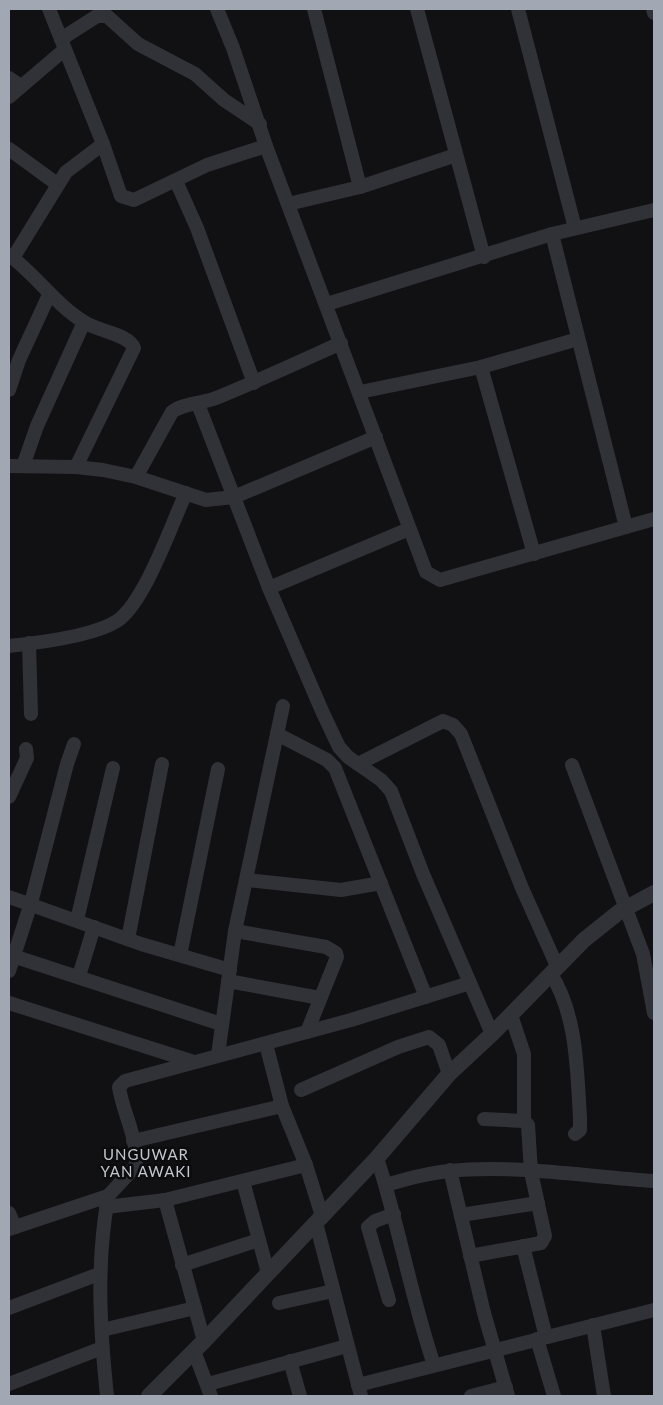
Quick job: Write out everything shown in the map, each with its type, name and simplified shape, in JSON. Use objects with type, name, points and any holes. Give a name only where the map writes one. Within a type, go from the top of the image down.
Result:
[{"type":"street","points":[[49,9],[122,196],[125,199],[134,200],[207,165],[266,146]]},
{"type":"street","points":[[217,9],[260,124],[266,146],[327,304],[426,572],[440,580],[654,518]]},
{"type":"street","points":[[314,9],[360,187]]},
{"type":"street","points":[[417,9],[484,257]]},
{"type":"street","points":[[518,9],[575,228]]},
{"type":"street","points":[[653,9],[654,13]]},
{"type":"street","points":[[9,97],[63,44],[97,16],[107,16],[138,44],[195,74],[224,100],[260,124]]},
{"type":"street","points":[[9,78],[21,86]]},
{"type":"street","points":[[76,467],[134,348],[125,337],[102,331],[84,322],[49,295],[11,256],[57,184],[76,163],[103,144]]},
{"type":"street","points":[[9,149],[57,184]]},
{"type":"street","points":[[288,204],[360,187],[456,155]]},
{"type":"street","points":[[176,181],[197,228],[254,383]]},
{"type":"street","points":[[327,304],[484,257],[552,234],[654,210]]},
{"type":"street","points":[[552,234],[626,527]]},
{"type":"street","points":[[9,390],[11,373],[49,295]]},
{"type":"street","points":[[84,322],[37,426],[16,466],[76,467],[136,476],[206,500],[234,497],[376,437]]},
{"type":"street","points":[[360,392],[481,367],[578,340]]},
{"type":"street","points":[[136,476],[172,412],[182,406],[198,404],[254,383],[341,343]]},
{"type":"street","points":[[481,367],[534,554]]},
{"type":"street","points":[[198,404],[269,588],[339,747],[358,764],[381,780],[391,791],[423,874],[492,1034]]},
{"type":"street","points":[[9,646],[94,631],[117,621],[139,598],[186,493]]},
{"type":"street","points":[[269,588],[409,529]]},
{"type":"street","points":[[29,643],[31,714]]},
{"type":"street","points":[[218,1055],[236,930],[283,706]]},
{"type":"street","points":[[358,764],[443,721],[453,725],[461,734],[554,970],[568,1015],[576,1060],[580,1118],[580,1130],[575,1134]]},
{"type":"street","points":[[277,734],[327,760],[335,768],[426,997]]},
{"type":"street","points":[[9,971],[31,903],[67,764],[74,744]]},
{"type":"street","points":[[9,797],[27,758],[26,750]]},
{"type":"street","points":[[128,939],[162,764]]},
{"type":"street","points":[[572,764],[643,954],[654,1014]]},
{"type":"street","points":[[77,920],[113,768]]},
{"type":"street","points":[[180,955],[218,769]]},
{"type":"street","points":[[247,880],[341,890],[381,883]]},
{"type":"street","points":[[149,1396],[199,1346],[377,1158],[449,1074],[492,1034],[584,940],[626,908],[654,894]]},
{"type":"street","points":[[9,897],[31,903],[128,939],[180,955],[229,975],[320,998]]},
{"type":"street","points":[[79,976],[94,927]]},
{"type":"street","points":[[236,930],[333,949],[337,957],[307,1032]]},
{"type":"street","points":[[13,956],[221,1024]]},
{"type":"street","points":[[107,1396],[102,1348],[99,1274],[101,1241],[107,1201],[136,1165],[133,1141],[121,1100],[120,1087],[122,1083],[218,1055],[266,1044],[470,983]]},
{"type":"street","points":[[9,1003],[194,1062]]},
{"type":"street","points":[[470,1256],[524,1246],[544,1240],[531,1172],[531,1134],[528,1125],[524,1121],[524,1054],[511,1015]]},
{"type":"street","points":[[301,1090],[398,1047],[429,1037],[439,1045],[449,1074]]},
{"type":"street","points":[[266,1044],[282,1106],[306,1165],[333,1291],[359,1391],[434,1365],[654,1310]]},
{"type":"street","points":[[133,1141],[282,1106]]},
{"type":"street","points":[[484,1119],[524,1121]]},
{"type":"street","points":[[377,1158],[394,1214],[417,1310],[434,1365]]},
{"type":"street","points":[[9,1213],[12,1228],[107,1201],[165,1200],[306,1165]]},
{"type":"street","points":[[386,1185],[450,1170],[531,1172],[654,1181]]},
{"type":"street","points":[[450,1170],[494,1350],[507,1392],[471,1396]]},
{"type":"street","points":[[243,1181],[268,1273]]},
{"type":"street","points":[[165,1200],[195,1308],[199,1346],[209,1390],[290,1361],[347,1346]]},
{"type":"street","points":[[461,1215],[538,1203]]},
{"type":"street","points":[[389,1300],[368,1227],[375,1221],[394,1214]]},
{"type":"street","points":[[182,1264],[259,1240]]},
{"type":"street","points":[[524,1246],[554,1396]]},
{"type":"street","points":[[9,1308],[99,1274]]},
{"type":"street","points":[[279,1303],[333,1291]]},
{"type":"street","points":[[102,1330],[195,1308]]},
{"type":"street","points":[[593,1325],[604,1396]]},
{"type":"street","points":[[9,1384],[102,1348]]},
{"type":"street","points":[[290,1361],[300,1396]]},
{"type":"district","name":"UNGUWAR YAN AWAKI","points":[[146,1162]]}]
